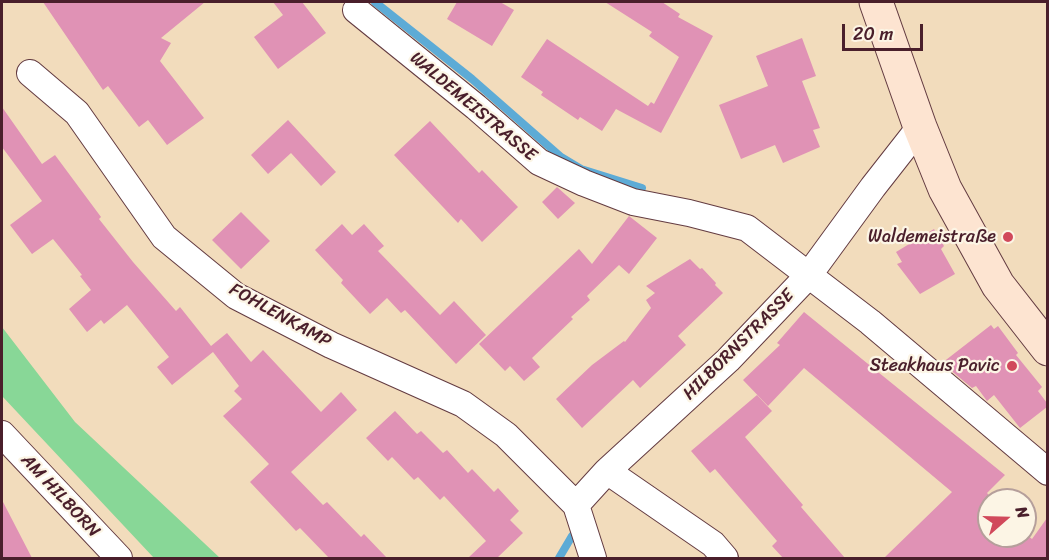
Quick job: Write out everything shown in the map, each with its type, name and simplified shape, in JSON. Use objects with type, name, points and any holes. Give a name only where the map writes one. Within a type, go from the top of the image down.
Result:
[{"type":"main road","points":[[876,2],[920,127],[945,189],[993,277],[1047,349]]},
{"type":"street","name":"WALDEMEISTRASSE","points":[[356,10],[476,107],[539,162],[633,202],[747,228],[885,334],[1047,472]]},
{"type":"street","name":"FOHLENKAMP","points":[[30,73],[77,113],[164,237],[236,296],[331,345],[463,404],[506,435],[576,505]]},
{"type":"street","name":"HILBORNSTRASSE","points":[[576,505],[607,471],[728,360],[808,276],[920,127]]},
{"type":"street","name":"AM HILBORN","points":[[2,434],[119,558]]},
{"type":"street","points":[[607,471],[714,544],[725,558]]},
{"type":"street","points":[[576,505],[593,558]]},
{"type":"green space","points":[[2,327],[75,422],[220,558],[154,558],[2,396]]},
{"type":"building","points":[[43,2],[205,2],[161,38],[171,43],[160,61],[204,118],[167,145],[148,120],[139,127],[108,86],[103,90]]},
{"type":"building","points":[[273,2],[302,2],[326,33],[278,69],[254,37],[283,15]]},
{"type":"building","points":[[457,2],[500,2],[514,10],[492,46],[447,19]]},
{"type":"building","points":[[605,2],[662,2],[680,14],[678,17],[713,36],[661,133],[616,109],[602,131],[580,117],[578,120],[541,95],[543,92],[521,77],[547,39],[648,106],[651,102],[654,104],[679,57],[649,36],[652,32]]},
{"type":"building","points":[[802,38],[816,76],[802,81],[820,128],[813,130],[820,147],[783,163],[775,145],[741,159],[719,105],[768,86],[756,56]]},
{"type":"building","points":[[2,107],[42,164],[55,155],[101,217],[99,219],[133,262],[176,311],[180,307],[211,346],[227,333],[251,362],[263,350],[321,412],[341,392],[357,410],[291,472],[323,505],[327,502],[361,537],[364,534],[387,558],[329,558],[300,528],[296,531],[250,482],[269,464],[223,416],[242,399],[234,391],[239,386],[213,352],[172,385],[157,367],[169,357],[127,305],[104,324],[101,320],[87,332],[69,309],[91,290],[80,276],[82,275],[53,239],[32,254],[10,225],[42,201],[2,147]]},
{"type":"building","points":[[288,120],[336,172],[321,186],[291,153],[268,174],[251,155]]},
{"type":"building","points":[[430,121],[479,173],[482,170],[518,207],[482,242],[461,219],[458,223],[394,155]]},
{"type":"building","points":[[557,187],[575,203],[558,219],[542,202]]},
{"type":"building","points":[[241,212],[270,241],[241,269],[212,240]]},
{"type":"building","points":[[629,216],[657,238],[629,274],[619,265],[587,296],[590,300],[532,358],[540,367],[524,381],[510,366],[505,371],[479,344],[579,249],[592,264]]},
{"type":"building","points":[[342,224],[352,235],[364,224],[384,246],[378,251],[440,315],[454,301],[486,335],[456,364],[405,310],[401,313],[387,298],[370,314],[315,250]]},
{"type":"building","points":[[934,229],[944,246],[941,249],[955,274],[920,294],[897,264],[902,262],[896,252]]},
{"type":"building","points":[[690,259],[700,269],[702,268],[723,293],[678,336],[686,345],[640,388],[633,380],[582,428],[556,399],[592,365],[625,342],[651,308],[646,300],[655,293],[646,286]]},
{"type":"building","points":[[804,312],[1005,475],[992,488],[977,488],[977,548],[1037,548],[1037,532],[1047,518],[1047,558],[884,558],[952,492],[804,368],[768,406],[743,380],[780,345],[777,343]]},
{"type":"building","points":[[991,325],[994,329],[998,326],[1018,353],[1016,355],[1042,387],[1038,391],[1047,403],[1047,407],[1020,428],[994,395],[987,401],[976,386],[972,388],[942,363]]},
{"type":"building","points":[[757,395],[772,411],[745,437],[845,558],[783,558],[772,546],[777,541],[715,469],[710,473],[691,451]]},
{"type":"building","points":[[395,411],[417,434],[421,431],[443,453],[447,450],[468,473],[472,469],[494,492],[498,488],[519,511],[510,520],[523,533],[497,558],[468,558],[486,541],[444,496],[440,500],[418,477],[414,480],[392,457],[388,461],[366,438]]},
{"type":"building","points":[[2,500],[32,558],[2,558]]},
{"type":"waterway","points":[[375,2],[472,79],[561,157],[581,169],[642,188]]},
{"type":"waterway","points":[[559,558],[572,536]]},
{"type":"place","name":"Waldemeistraße","points":[[1008,237]]},
{"type":"place","name":"Steakhaus Pavic","points":[[1012,366]]}]
